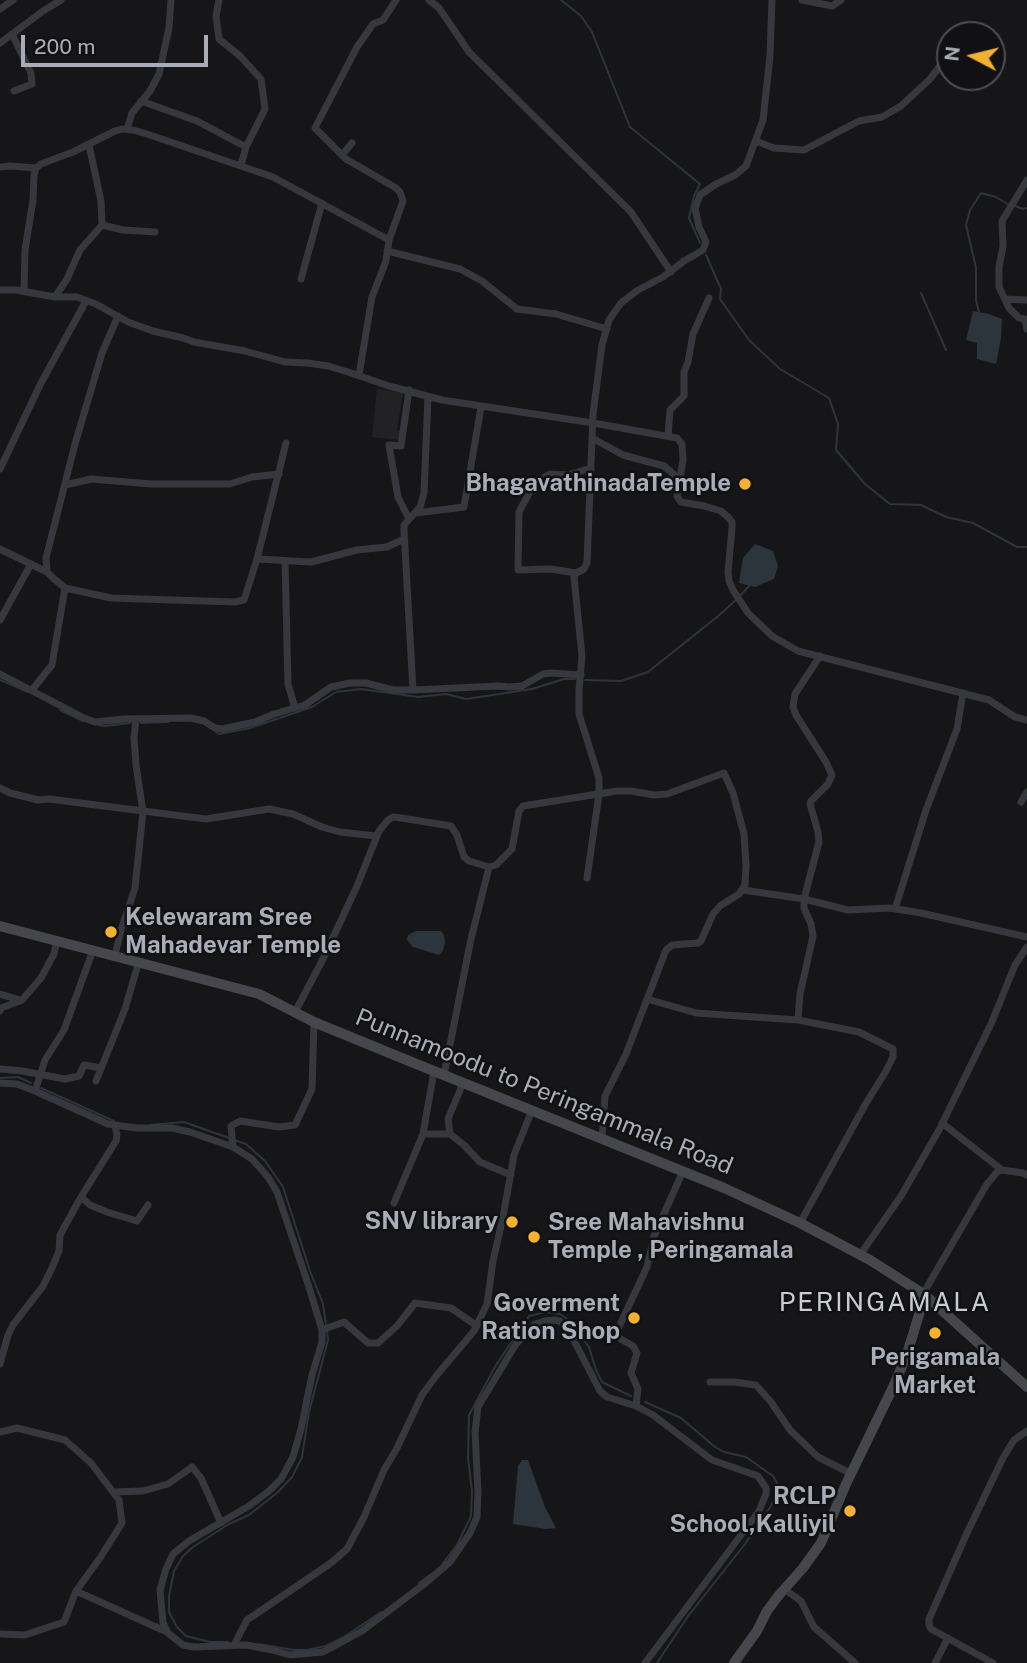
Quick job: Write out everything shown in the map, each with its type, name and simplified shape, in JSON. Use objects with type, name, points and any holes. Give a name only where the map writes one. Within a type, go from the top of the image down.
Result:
[{"type":"main road","name":"Punnamoodu to Peringammala Road","points":[[0,926],[259,994],[314,1021],[724,1188],[800,1223],[860,1255],[925,1295],[1027,1387]]},
{"type":"main road","points":[[734,1663],[757,1631],[767,1611],[821,1543],[850,1473],[895,1383],[925,1295]]},
{"type":"street","points":[[0,9],[13,0]]},
{"type":"street","points":[[0,43],[61,0]]},
{"type":"street","points":[[127,129],[132,113],[150,91],[159,74],[172,0]]},
{"type":"street","points":[[219,0],[216,16],[219,39],[240,56],[261,79],[264,109],[246,147],[241,165]]},
{"type":"street","points":[[359,375],[372,297],[386,261],[388,240],[403,201],[400,192],[346,159],[315,128],[358,47],[373,24],[383,20],[396,0]]},
{"type":"street","points":[[429,0],[439,8],[469,52],[631,212],[671,272]]},
{"type":"street","points":[[591,468],[568,475],[550,474],[534,484],[519,512],[517,570],[551,569],[576,573],[584,569],[587,563],[593,423],[602,345],[609,320],[621,303],[638,290],[671,272],[702,250],[706,242],[695,215],[700,195],[735,176],[746,166],[763,120],[772,0]]},
{"type":"street","points":[[802,0],[832,6],[841,0]]},
{"type":"street","points":[[12,34],[32,73],[32,84],[14,91]]},
{"type":"street","points":[[756,141],[774,148],[804,150],[859,121],[882,117],[901,106],[936,71]]},
{"type":"street","points":[[141,101],[197,121],[246,147]]},
{"type":"street","points":[[24,291],[25,250],[37,168],[115,131],[127,129],[273,177],[388,240]]},
{"type":"street","points":[[342,155],[352,143]]},
{"type":"street","points":[[55,297],[67,279],[79,250],[102,225],[89,145]]},
{"type":"street","points":[[0,167],[37,168]]},
{"type":"street","points":[[1027,180],[1002,221],[1003,246],[999,267],[999,288],[1009,308],[1019,318],[1025,319],[1027,328]]},
{"type":"street","points":[[301,279],[322,203]]},
{"type":"street","points":[[102,225],[123,230],[155,232]]},
{"type":"street","points":[[387,251],[460,269],[482,281],[517,309],[556,314],[607,329]]},
{"type":"street","points":[[0,290],[77,297],[153,331],[285,362],[328,366],[428,397],[677,438],[682,444],[683,460],[677,477],[677,496],[681,502],[721,512],[732,522],[729,581],[748,613],[772,636],[798,651],[989,700],[1015,718],[1027,720]]},
{"type":"street","points":[[668,436],[670,410],[684,396],[684,372],[693,334],[709,298]]},
{"type":"street","points":[[1005,299],[1027,300]]},
{"type":"street","points":[[0,469],[41,383],[86,300]]},
{"type":"street","points":[[47,572],[46,558],[75,444],[102,353],[118,316]]},
{"type":"street","points":[[409,390],[401,446],[389,445],[398,497],[409,519]]},
{"type":"street","points":[[413,690],[404,525],[420,507],[424,493],[428,397]]},
{"type":"street","points":[[416,513],[464,507],[481,407]]},
{"type":"street","points":[[592,438],[624,455],[664,466],[677,477]]},
{"type":"street","points":[[0,549],[47,572],[65,588],[111,598],[244,600],[286,443]]},
{"type":"street","points":[[65,485],[91,479],[151,484],[230,484],[252,477],[279,474]]},
{"type":"street","points":[[257,559],[311,562],[358,550],[387,547],[404,539]]},
{"type":"street","points":[[285,561],[288,684],[295,708]]},
{"type":"street","points":[[0,620],[31,564]]},
{"type":"street","points":[[576,573],[574,578],[582,656],[579,714],[598,778],[599,794],[587,878]]},
{"type":"street","points":[[32,690],[52,665],[65,588]]},
{"type":"street","points":[[798,1020],[800,994],[813,936],[804,908],[804,899],[819,842],[810,808],[811,801],[828,784],[832,775],[827,762],[793,707],[795,694],[820,656]]},
{"type":"street","points":[[2,673],[95,722],[190,718],[222,729],[255,722],[274,713],[305,705],[331,687],[350,683],[366,683],[393,691],[509,687],[522,686],[543,674],[581,675]]},
{"type":"street","points":[[895,909],[926,810],[957,729],[962,693]]},
{"type":"street","points":[[115,955],[135,888],[143,812],[136,765],[136,719]]},
{"type":"street","points":[[295,1012],[357,886],[376,836],[384,823],[393,817],[451,826],[464,857],[489,867],[496,865],[512,849],[521,807],[631,791],[667,794],[724,773],[733,793],[744,834],[745,885],[743,890],[713,914],[701,941],[668,947],[626,1055],[605,1096],[602,1139]]},
{"type":"street","points":[[0,788],[38,800],[49,799],[206,819],[269,809],[293,814],[340,832],[376,836]]},
{"type":"street","points":[[1021,802],[1027,792]]},
{"type":"street","points":[[394,1203],[423,1134],[489,867]]},
{"type":"street","points":[[743,890],[804,899],[848,910],[895,909],[921,913],[1027,937]]},
{"type":"street","points":[[0,1010],[22,1000],[41,978],[54,954],[57,940]]},
{"type":"street","points":[[860,1255],[901,1196],[942,1124],[991,1024],[1010,977],[1027,947]]},
{"type":"street","points":[[35,1091],[45,1060],[64,1030],[93,950]]},
{"type":"street","points":[[96,1081],[125,1009],[139,961]]},
{"type":"street","points":[[0,995],[22,1000]]},
{"type":"street","points":[[647,999],[696,1013],[798,1020],[859,1032],[894,1051],[886,1071],[800,1223]]},
{"type":"street","points":[[233,1145],[231,1126],[240,1121],[279,1127],[295,1125],[312,1089],[314,1021]]},
{"type":"street","points":[[0,1069],[22,1070],[65,1079],[79,1076],[84,1065],[101,1069]]},
{"type":"street","points":[[0,1083],[17,1084],[108,1125],[172,1128],[233,1145],[252,1159],[277,1192],[308,1284],[322,1330],[321,1348],[293,1457],[281,1479],[269,1491],[173,1554],[160,1590],[160,1607],[168,1633]]},
{"type":"street","points":[[450,1134],[448,1119],[463,1083]]},
{"type":"street","points":[[236,1643],[247,1620],[331,1563],[347,1549],[422,1395],[477,1326],[487,1304],[514,1155],[532,1110]]},
{"type":"street","points":[[942,1124],[1002,1170],[1027,1175]]},
{"type":"street","points":[[0,1364],[13,1325],[43,1286],[59,1251],[60,1235],[116,1141],[115,1126]]},
{"type":"street","points":[[423,1134],[450,1134],[480,1162],[510,1175]]},
{"type":"street","points":[[925,1295],[927,1287],[987,1184],[1002,1170]]},
{"type":"street","points":[[636,1406],[638,1389],[631,1373],[637,1353],[633,1346],[619,1338],[618,1329],[647,1267],[654,1236],[683,1171]]},
{"type":"street","points":[[81,1197],[90,1205],[137,1221],[148,1205]]},
{"type":"street","points":[[322,1330],[344,1322],[368,1343],[378,1343],[397,1326],[415,1303],[451,1308],[477,1326]]},
{"type":"street","points":[[76,1591],[168,1633],[183,1645],[212,1647],[236,1643],[290,1655],[296,1659],[323,1652],[362,1631],[450,1562],[470,1533],[477,1517],[475,1432],[478,1408],[516,1344],[535,1324],[554,1320],[565,1325],[600,1391],[607,1397],[636,1406],[661,1420],[712,1460],[758,1476],[766,1488],[759,1511],[645,1663]]},
{"type":"street","points":[[710,1382],[756,1385],[790,1430],[818,1457],[850,1473]]},
{"type":"street","points":[[0,1432],[17,1428],[65,1440],[91,1463],[119,1500],[122,1523],[76,1591],[64,1622],[25,1634],[0,1632]]},
{"type":"street","points":[[993,1663],[931,1629],[929,1619],[1003,1458],[1014,1440],[1027,1431]]},
{"type":"street","points":[[113,1492],[143,1491],[168,1484],[192,1467],[201,1478],[221,1523]]},
{"type":"street","points":[[784,1589],[801,1601],[814,1627],[855,1663]]},
{"type":"street","points":[[935,1663],[948,1638]]},
{"type":"shaded area","points":[[973,311],[1002,319],[996,364],[977,359],[977,343],[966,340]]},
{"type":"shaded area","points":[[377,389],[403,393],[397,430],[400,430],[399,440],[372,437]]},
{"type":"shaded area","points":[[755,544],[773,551],[778,566],[774,579],[755,587],[739,583],[743,558]]},
{"type":"shaded area","points":[[416,931],[441,931],[445,942],[443,951],[439,955],[413,947],[407,940],[408,935]]},
{"type":"shaded area","points":[[522,1460],[528,1460],[545,1507],[556,1528],[513,1524],[518,1466]]},
{"type":"waterway","points":[[561,0],[581,16],[592,32],[630,127],[700,184],[689,218],[700,243]]},
{"type":"waterway","points":[[979,312],[976,300],[976,268],[966,225],[970,210],[981,193],[996,197],[1009,205]]},
{"type":"waterway","points":[[1015,206],[1027,208]]},
{"type":"waterway","points":[[706,255],[721,289],[720,299],[749,340],[780,369],[829,398],[838,424],[836,450],[865,484],[890,504],[921,505],[946,517],[973,523],[1017,547],[1027,547]]},
{"type":"waterway","points":[[921,293],[946,350]]},
{"type":"waterway","points":[[740,596],[750,585]]},
{"type":"waterway","points":[[585,680],[621,681],[648,672],[736,600]]},
{"type":"waterway","points":[[216,732],[219,734],[250,728],[312,707],[336,692],[361,689],[418,697],[446,694],[466,699],[575,679]]},
{"type":"waterway","points":[[0,680],[28,692]]},
{"type":"waterway","points":[[60,710],[83,721]]},
{"type":"waterway","points":[[141,723],[168,722]]},
{"type":"waterway","points":[[99,725],[130,723]]},
{"type":"waterway","points":[[0,1078],[18,1077],[31,1083]]},
{"type":"waterway","points":[[41,1088],[114,1121]]},
{"type":"waterway","points":[[150,1125],[184,1122],[229,1138]]},
{"type":"waterway","points":[[234,1140],[246,1144],[265,1161],[283,1187],[323,1304],[326,1325]]},
{"type":"waterway","points":[[443,1563],[457,1545],[471,1516],[469,1415],[496,1365],[529,1316],[546,1312],[560,1314],[570,1321],[589,1347],[602,1382],[631,1396]]},
{"type":"waterway","points":[[228,1642],[210,1642],[186,1636],[177,1627],[169,1612],[174,1571],[183,1556],[193,1547],[229,1524],[249,1515],[292,1477],[302,1457],[309,1412],[328,1340],[327,1331]]},
{"type":"waterway","points":[[645,1402],[681,1418],[724,1452],[746,1457],[773,1476],[778,1485],[771,1506],[745,1544],[688,1616],[657,1663]]},
{"type":"waterway","points":[[419,1583],[431,1574]]},
{"type":"waterway","points":[[258,1644],[294,1650],[326,1646],[381,1612]]},
{"type":"place","name":"BhagavathinadaTemple","points":[[745,484]]},
{"type":"place","name":"Kelewaram Sree Mahadevar Temple","points":[[111,932]]},
{"type":"place","name":"SNV library","points":[[512,1222]]},
{"type":"place","name":"Sree Mahavishnu Temple , Peringamala","points":[[534,1237]]},
{"type":"place","name":"Goverment Ration Shop","points":[[634,1318]]},
{"type":"place","name":"Perigamala Market","points":[[935,1333]]},
{"type":"place","name":"RCLP School,Kalliyil","points":[[850,1511]]},
{"type":"district","name":"PERINGAMALA","points":[[885,1303]]}]
